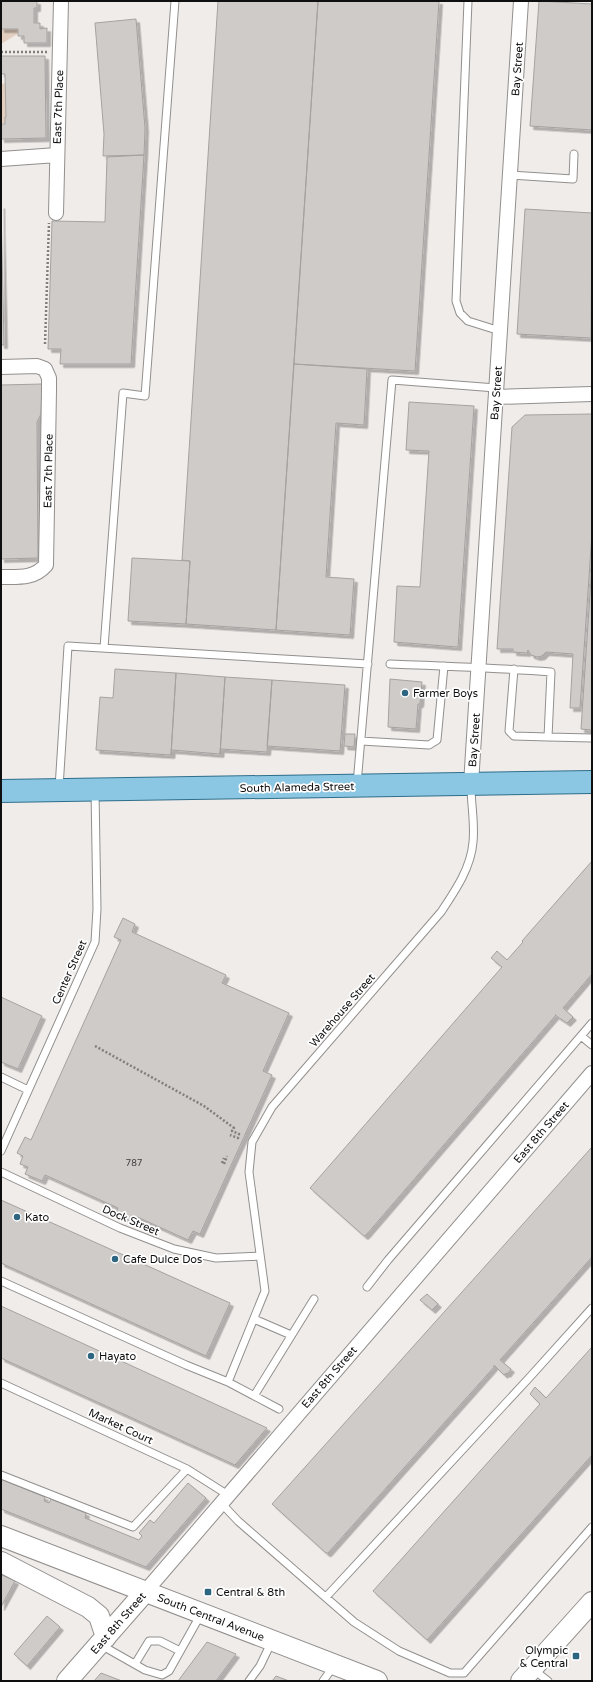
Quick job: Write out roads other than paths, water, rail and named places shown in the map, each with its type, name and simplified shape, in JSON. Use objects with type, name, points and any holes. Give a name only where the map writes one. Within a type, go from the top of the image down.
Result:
[{"type":"main road","name":"South Alameda Street","points":[[1,791],[592,782]]},
{"type":"main road","name":"South Central Avenue","points":[[1,1536],[377,1681]]},
{"type":"main road","points":[[1,1562],[88,1607],[99,1616],[103,1640]]},
{"type":"main road","name":"East 8th Street","points":[[67,1681],[145,1592]]},
{"type":"main road","points":[[527,1675],[592,1602]]},
{"type":"street","name":"East 7th Place","points":[[56,213],[61,1]]},
{"type":"street","name":"Bay Street","points":[[471,784],[521,1]]},
{"type":"street","points":[[1,159],[57,155]]},
{"type":"street","name":"East 7th Place","points":[[1,366],[37,366],[45,369],[48,378],[49,390],[46,565],[40,572],[32,576],[1,577]]},
{"type":"street","points":[[496,393],[592,394]]},
{"type":"street","name":"East 8th Street","points":[[145,1592],[592,1073]]},
{"type":"lane","points":[[104,648],[123,393],[145,396],[174,1]]},
{"type":"lane","points":[[468,1],[456,301],[460,313],[468,321],[500,331]]},
{"type":"lane","points":[[510,175],[573,179],[574,154]]},
{"type":"lane","points":[[357,786],[392,380],[496,393]]},
{"type":"lane","points":[[59,790],[68,646],[368,664]]},
{"type":"lane","points":[[390,664],[478,667],[551,672],[548,737]]},
{"type":"lane","points":[[361,741],[429,745],[437,740],[444,666]]},
{"type":"lane","points":[[514,669],[509,731],[514,736],[592,738]]},
{"type":"lane","name":"Warehouse Street","points":[[228,1382],[265,1292],[249,1172],[252,1142],[272,1107],[441,912],[452,895],[468,864],[473,842],[471,784]]},
{"type":"lane","name":"Center Street","points":[[1,1150],[95,942],[97,927],[95,790]]},
{"type":"lane","points":[[367,1287],[388,1260],[592,1023]]},
{"type":"lane","points":[[580,1036],[592,1045]]},
{"type":"lane","points":[[1,1077],[28,1090]]},
{"type":"lane","name":"Dock Street","points":[[1,1172],[120,1228],[174,1249],[216,1258],[260,1256]]},
{"type":"lane","points":[[1,1281],[186,1365],[228,1382],[279,1409]]},
{"type":"lane","points":[[254,1396],[314,1299]]},
{"type":"lane","points":[[326,1597],[592,1308]]},
{"type":"lane","points":[[254,1319],[291,1335]]},
{"type":"lane","name":"Market Court","points":[[1,1384],[187,1469],[225,1500],[238,1521],[354,1622],[399,1651],[450,1673],[464,1673],[592,1527]]},
{"type":"lane","points":[[1,1475],[133,1528],[187,1469]]},
{"type":"lane","points":[[103,1640],[145,1670],[162,1675],[169,1671],[201,1614]]},
{"type":"lane","points":[[249,1681],[260,1666],[272,1640]]},
{"type":"lane","points":[[135,1664],[149,1641],[160,1641],[180,1652]]},
{"type":"lane","points":[[323,1681],[335,1665]]},
{"type":"lane","points":[[527,1675],[548,1681]]},
{"type":"place","name":"Farmer Boys","points":[[405,693]]},
{"type":"place","name":"Kato","points":[[17,1217]]},
{"type":"place","name":"Cafe Dulce Dos","points":[[115,1259]]},
{"type":"place","name":"Hayato","points":[[91,1356]]},
{"type":"place","name":"Central & 8th","points":[[208,1592]]},
{"type":"place","name":"Olympic & Central","points":[[576,1656]]}]
